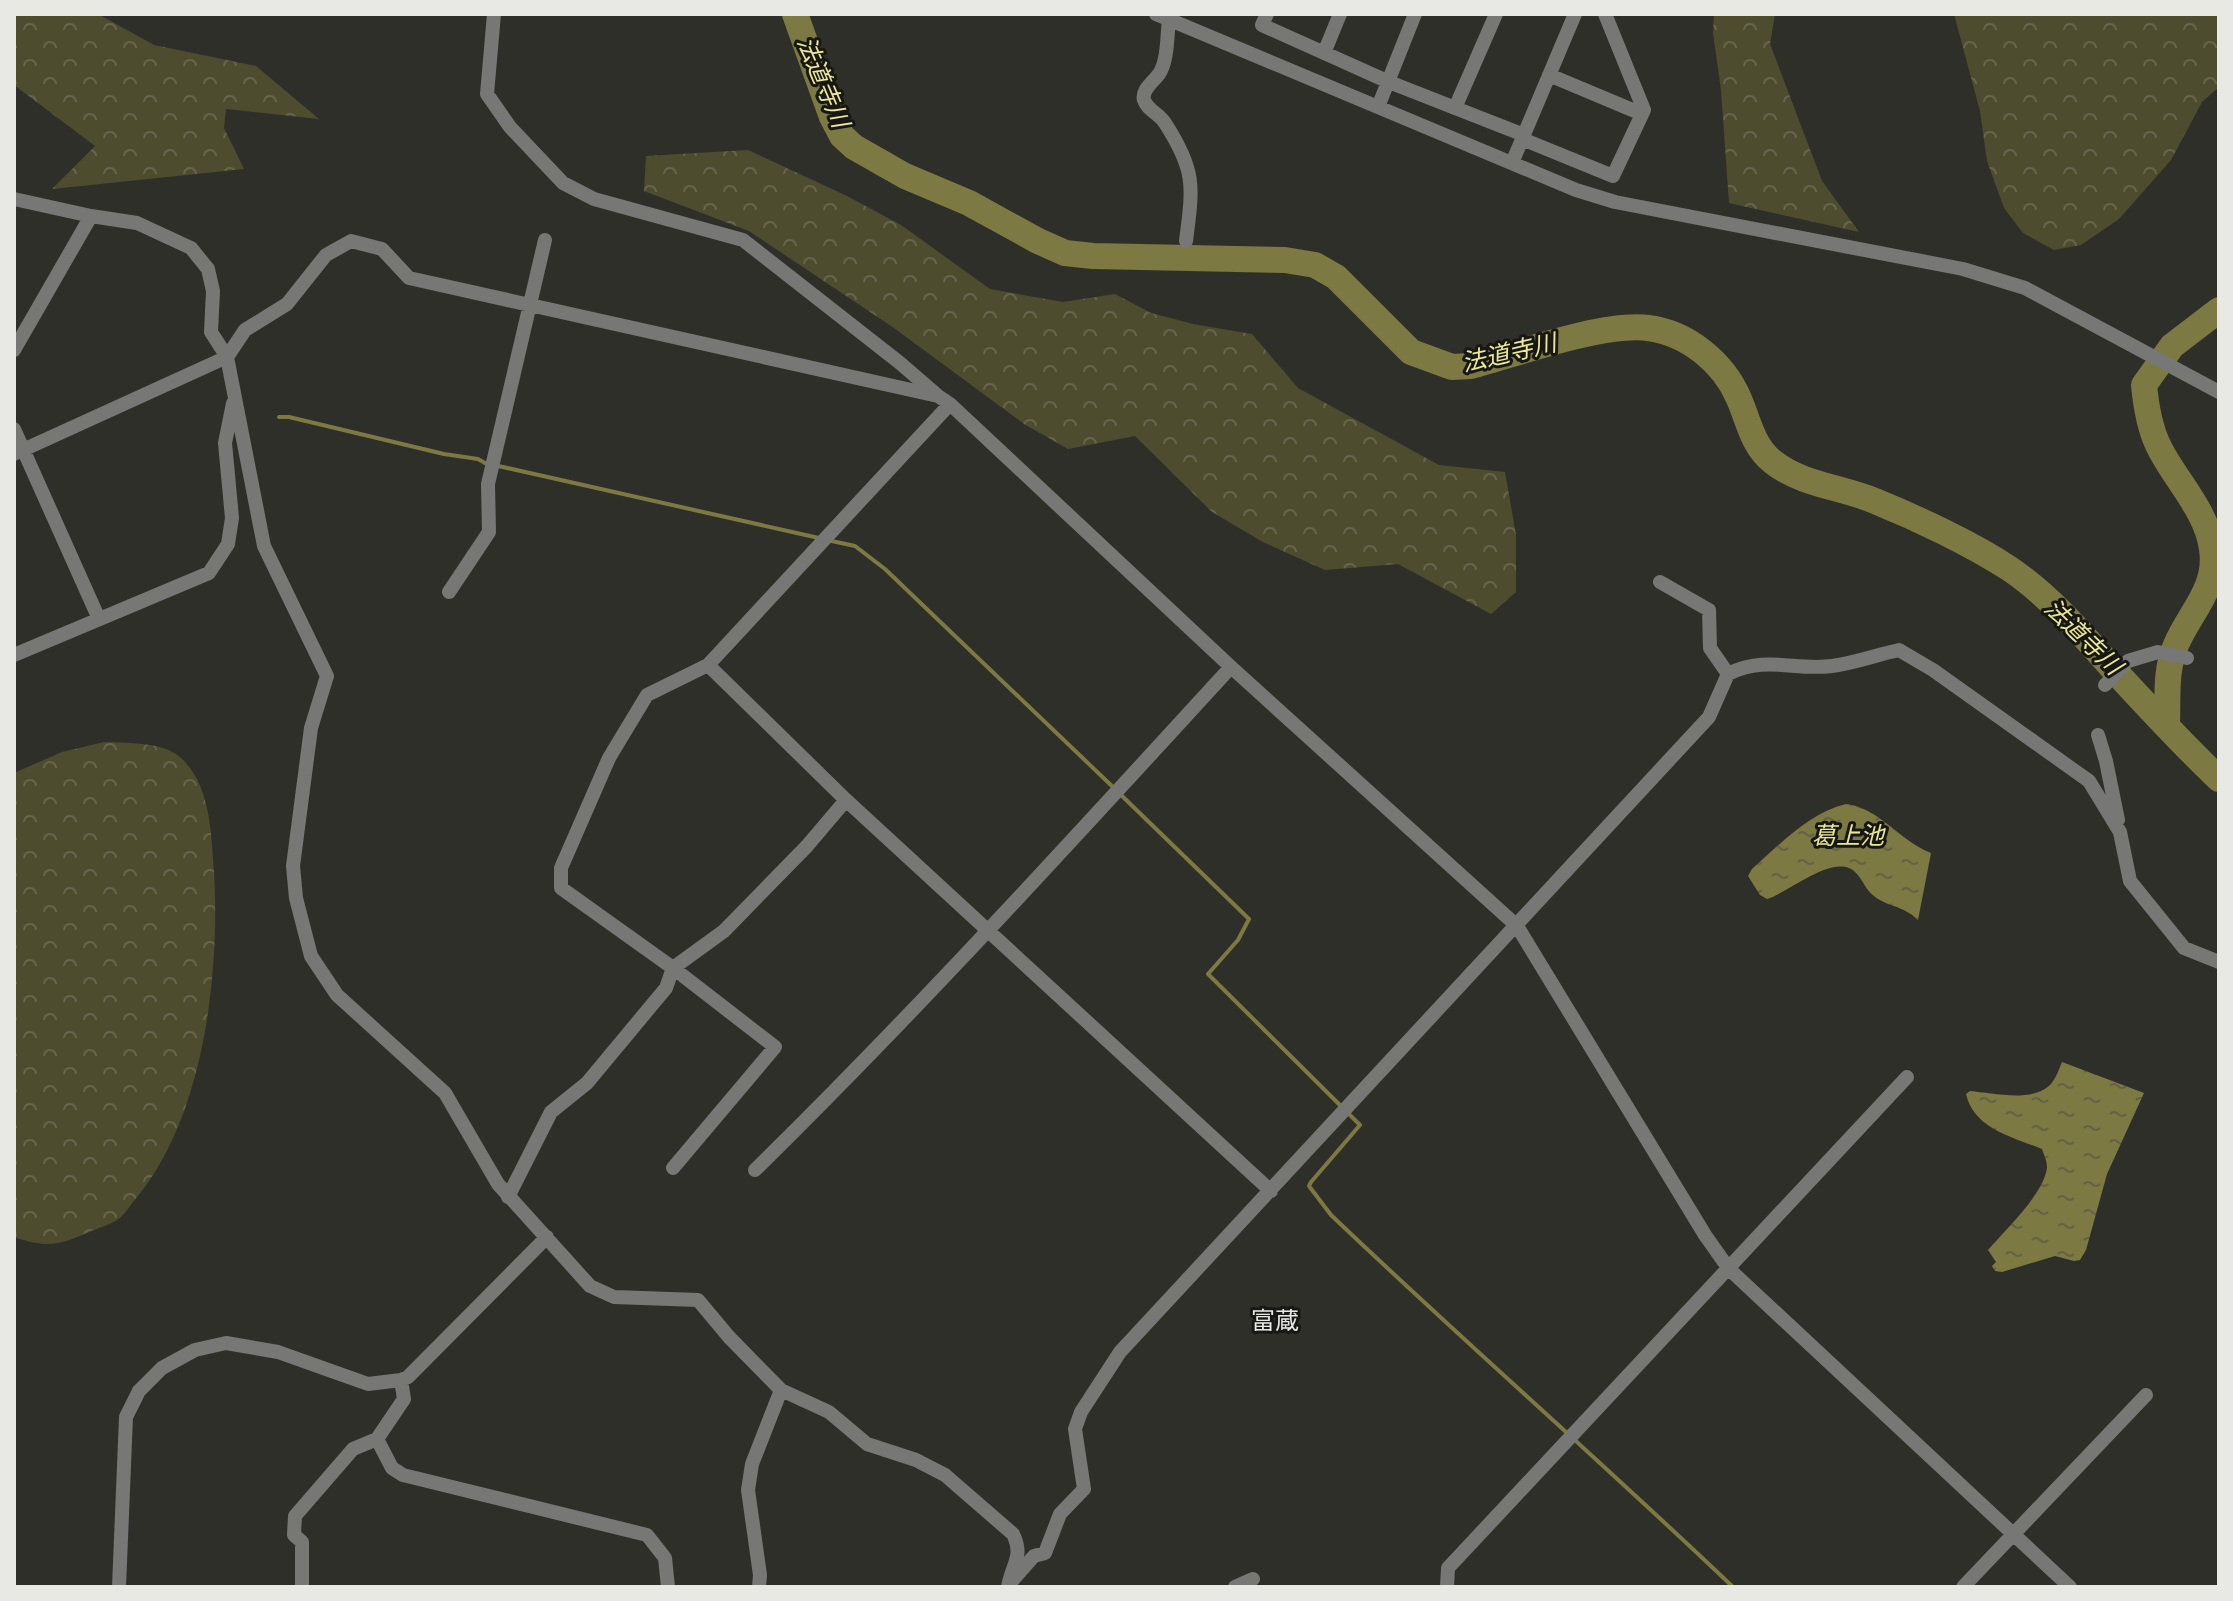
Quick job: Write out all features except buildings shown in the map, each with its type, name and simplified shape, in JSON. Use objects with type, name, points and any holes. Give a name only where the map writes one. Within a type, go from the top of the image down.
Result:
[{"type":"street","points":[[494,14],[487,94],[510,127],[563,183],[594,199],[743,240],[944,400],[1231,667],[1517,926],[1705,1235],[1729,1269],[2070,1587]]},
{"type":"street","points":[[1267,14],[1262,25],[1613,176],[1644,110],[1605,14]]},
{"type":"street","points":[[1324,53],[1340,14]]},
{"type":"street","points":[[1378,107],[1415,14]]},
{"type":"street","points":[[1455,108],[1496,14]]},
{"type":"street","points":[[1512,163],[1575,14]]},
{"type":"street","points":[[1186,241],[1192,180],[1180,147],[1162,118],[1144,99],[1144,93],[1162,71],[1163,17],[1576,190],[1615,202],[1963,269],[2025,288],[2219,392]]},
{"type":"street","points":[[1549,75],[1642,114]]},
{"type":"street","points":[[14,199],[137,223],[191,248],[208,269],[213,291],[211,332],[227,357],[264,546],[327,676],[311,728],[293,866],[296,898],[311,956],[337,995],[445,1093],[498,1184],[590,1286],[614,1297],[698,1300],[781,1390],[829,1412],[867,1444],[916,1460],[945,1475],[1013,1534],[1018,1546],[1018,1559],[1008,1587]]},
{"type":"street","points":[[14,350],[91,216]]},
{"type":"street","points":[[449,592],[489,532],[488,484],[545,240]]},
{"type":"street","points":[[19,452],[227,357],[245,330],[287,304],[326,255],[351,241],[382,249],[409,278],[944,400]]},
{"type":"street","points":[[14,655],[209,573],[228,544],[232,518],[225,443],[235,395]]},
{"type":"street","points":[[673,1168],[775,1047],[673,968],[561,888],[561,868],[609,758],[647,695],[708,665],[944,400]]},
{"type":"street","points":[[14,429],[19,452],[99,619]]},
{"type":"street","points":[[1660,582],[1709,610],[1710,648],[1728,674]]},
{"type":"street","points":[[1008,1587],[1034,1556],[1045,1553],[1060,1514],[1084,1489],[1075,1429],[1081,1412],[1120,1352],[1709,717],[1728,674],[1745,665],[1829,666],[1899,650],[1933,670],[2089,781],[2120,832]]},
{"type":"street","points":[[2105,685],[2128,661],[2158,652],[2187,658]]},
{"type":"street","points":[[708,665],[846,800],[1271,1191]]},
{"type":"street","points":[[755,1170],[989,931],[1231,667]]},
{"type":"street","points":[[2098,735],[2130,881],[2184,948],[2219,962]]},
{"type":"street","points":[[508,1197],[551,1112],[587,1083],[666,988],[673,968],[724,931],[807,846],[846,800]]},
{"type":"street","points":[[1447,1587],[1448,1568],[1907,1077]]},
{"type":"street","points":[[119,1587],[126,1417],[139,1391],[162,1368],[195,1350],[226,1343],[278,1352],[368,1384],[401,1380],[408,1377],[547,1237]]},
{"type":"street","points":[[302,1587],[302,1542],[294,1535],[295,1516],[353,1449],[377,1439],[404,1399],[401,1380]]},
{"type":"street","points":[[759,1587],[748,1490],[752,1464],[781,1390]]},
{"type":"street","points":[[1963,1587],[2146,1395]]},
{"type":"street","points":[[377,1439],[392,1468],[403,1475],[647,1535],[665,1558],[668,1587]]},
{"type":"street","points":[[1235,1587],[1253,1579]]},
{"type":"green space","points":[[14,14],[98,14],[154,45],[256,66],[319,119],[226,109],[224,128],[244,169],[52,189],[95,146],[14,85]]},
{"type":"green space","points":[[1714,14],[1775,14],[1770,44],[1822,181],[1859,232],[1729,203],[1721,90],[1713,33]]},
{"type":"green space","points":[[1954,14],[2219,14],[2219,87],[2202,102],[2171,160],[2119,219],[2081,245],[2054,250],[2023,233],[2004,208],[1987,161],[1980,111]]},
{"type":"green space","points":[[748,150],[901,225],[990,289],[1063,302],[1115,294],[1151,313],[1252,334],[1298,388],[1439,465],[1505,472],[1516,535],[1516,592],[1491,614],[1398,564],[1325,570],[1263,542],[1212,512],[1135,436],[1068,449],[1024,424],[894,328],[749,231],[644,191],[646,156]]},
{"type":"green space","points":[[104,742],[141,744],[169,750],[188,765],[203,792],[210,824],[214,872],[214,954],[210,998],[203,1042],[178,1126],[160,1164],[137,1197],[123,1215],[111,1223],[60,1243],[35,1243],[14,1237],[14,773],[62,752]]},
{"type":"water","name":"葛上池","points":[[1846,804],[1869,812],[1931,853],[1918,920],[1907,911],[1874,896],[1849,868],[1840,866],[1819,872],[1767,899],[1760,895],[1748,876],[1795,831],[1832,808]]},
{"type":"water","points":[[2062,1062],[2144,1093],[2107,1174],[2086,1250],[2080,1260],[2055,1256],[2002,1272],[1995,1271],[1992,1266],[1996,1262],[1988,1250],[2032,1199],[2045,1177],[2047,1167],[2042,1149],[1986,1124],[1970,1106],[1966,1094],[1970,1091],[2024,1095],[2043,1090],[2051,1084]]},
{"type":"waterway","name":"法道寺川","points":[[795,14],[832,117],[842,136],[854,147],[905,176],[969,203],[1065,253],[1285,260],[1315,265],[1336,277],[1411,352],[1452,367],[1471,366],[1585,334],[1630,327],[1648,328],[1677,336],[1703,352],[1724,373],[1739,399],[1756,442],[1773,462],[1797,476],[1862,496],[1908,515],[2010,569],[2065,616],[2219,779]]},
{"type":"waterway","points":[[2167,724],[2172,654],[2207,588],[2213,563],[2204,521],[2155,438],[2144,385],[2172,346],[2219,310]]},
{"type":"waterway","points":[[279,417],[478,459],[819,538]]},
{"type":"waterway","points":[[827,540],[855,546],[885,569],[1114,788]]},
{"type":"waterway","points":[[1120,794],[1249,919],[1238,940],[1208,974],[1360,1125],[1309,1186],[1331,1215],[1733,1587]]},
{"type":"district","name":"富蔵","points":[[1275,1321]]}]
